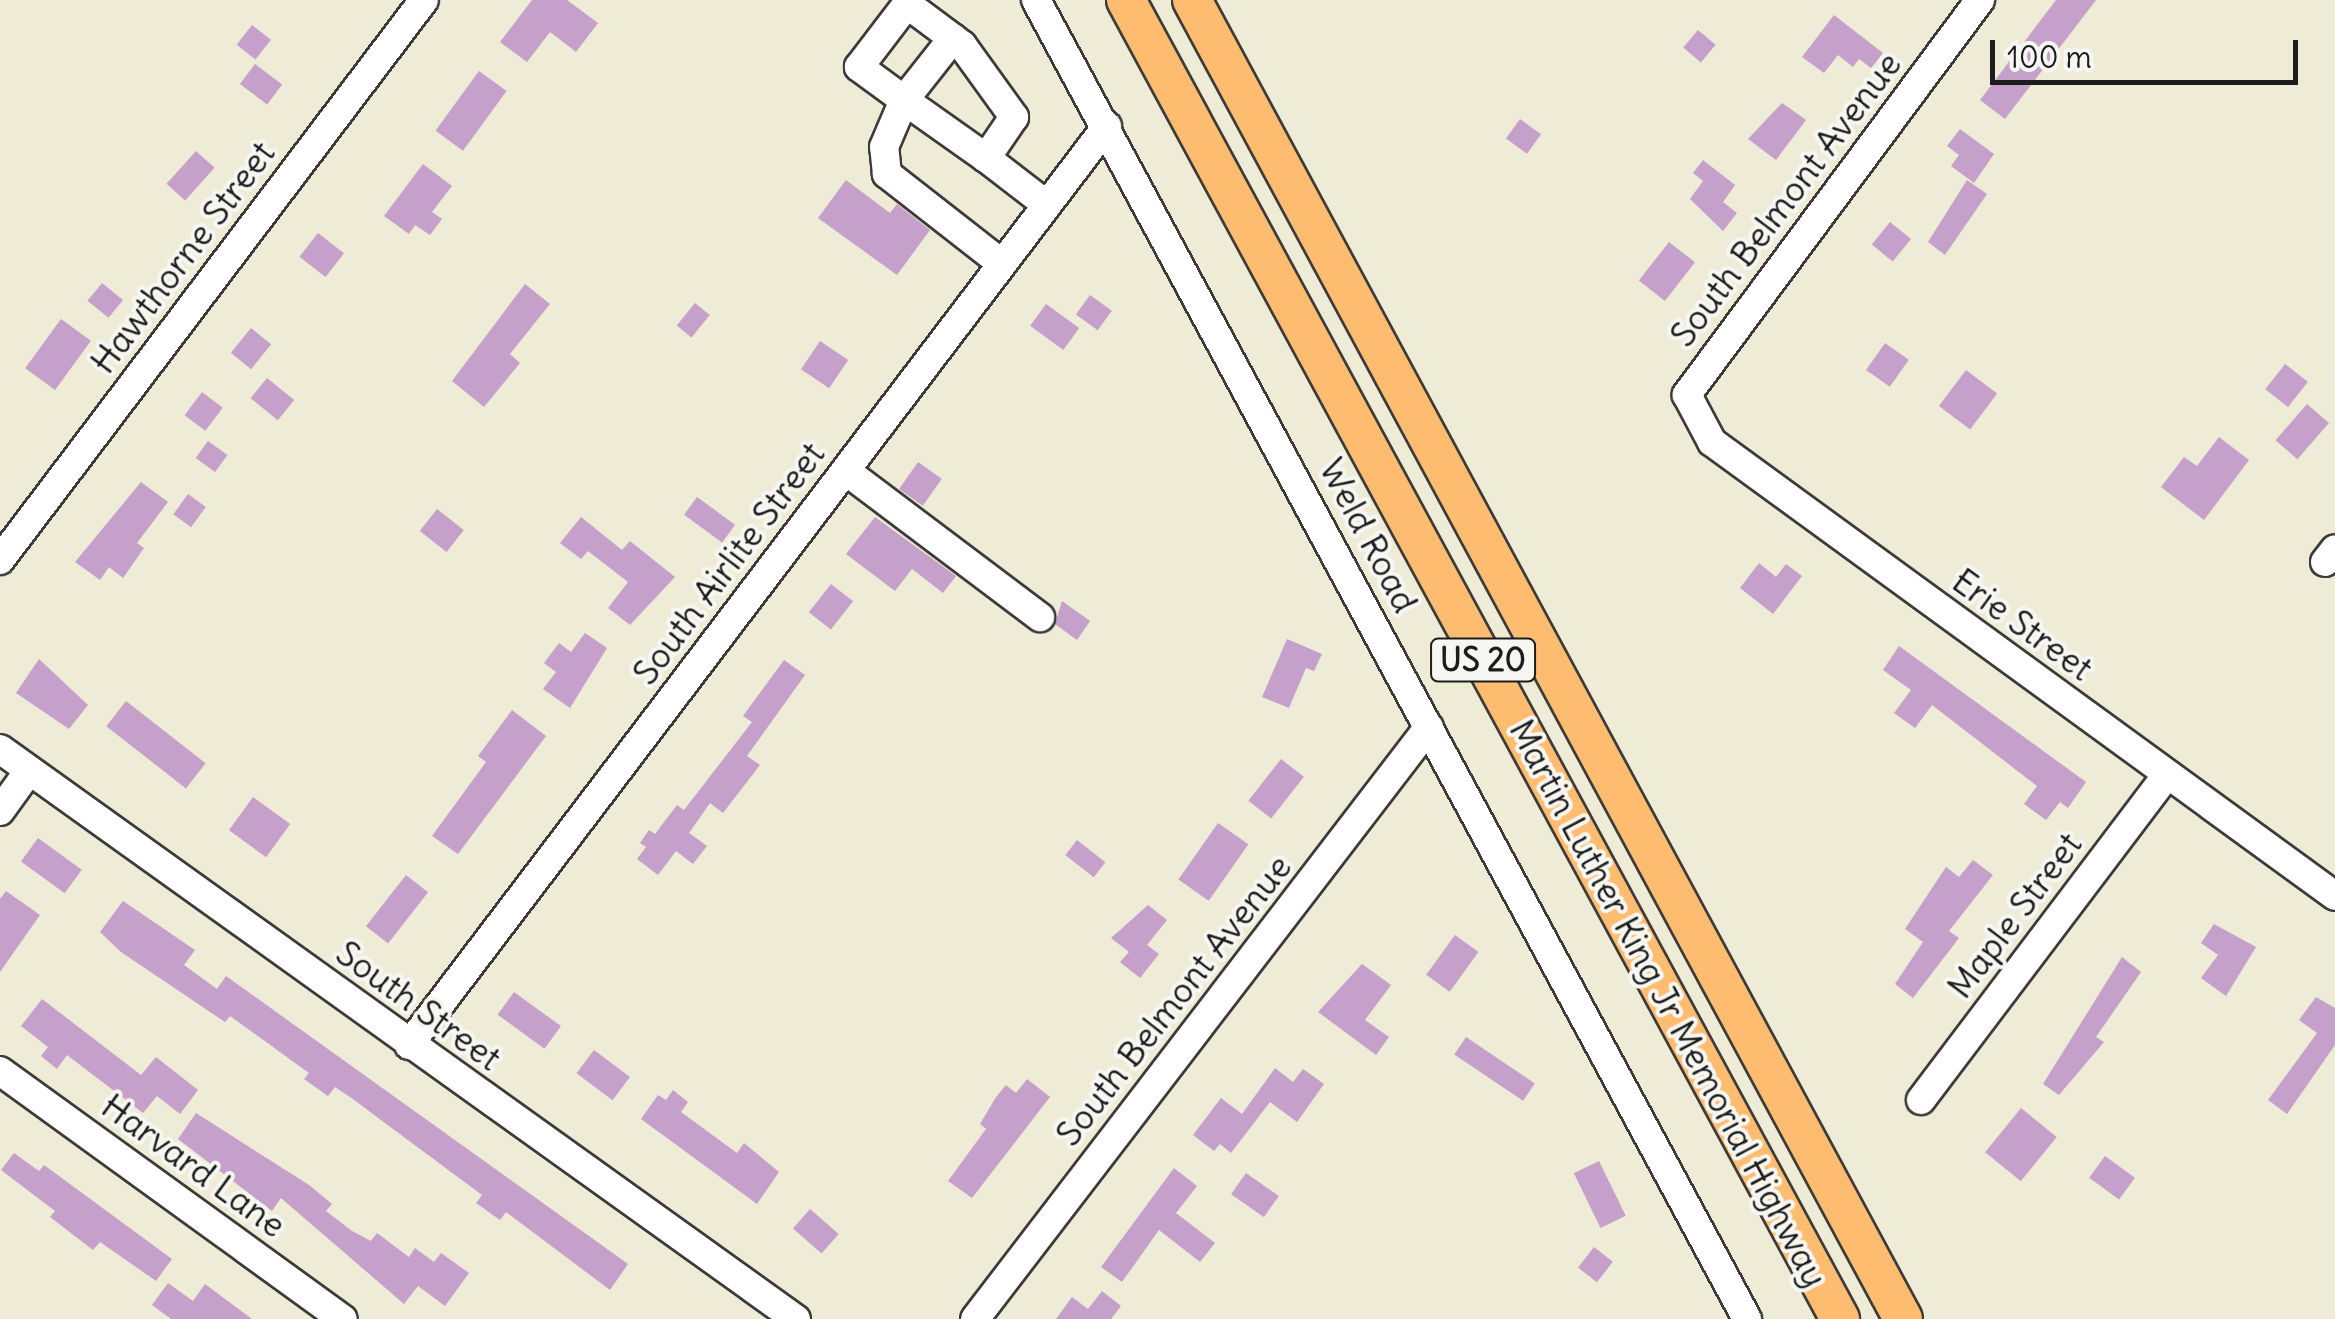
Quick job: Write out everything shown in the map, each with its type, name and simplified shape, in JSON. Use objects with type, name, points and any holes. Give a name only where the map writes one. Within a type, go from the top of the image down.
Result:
[{"type":"highway","name":"Martin Luther King Jr Memorial Highway","points":[[1126,0],[1840,1319]]},
{"type":"highway","name":"Martin Luther King Jr Memorial Highway","points":[[1192,0],[1903,1319]]},
{"type":"street","name":"Hawthorne Street","points":[[0,560],[424,0]]},
{"type":"street","name":"Weld Road","points":[[1036,0],[1108,126],[1747,1319]]},
{"type":"street","name":"South Belmont Avenue","points":[[1687,395],[1980,0]]},
{"type":"street","points":[[986,158],[1014,117],[952,38],[907,4],[859,67],[1047,205]]},
{"type":"street","points":[[952,38],[904,100],[884,147],[887,174],[1000,263]]},
{"type":"street","name":"South Airlite Street","points":[[408,1044],[1108,126]]},
{"type":"street","name":"Erie Street","points":[[1687,395],[1712,442],[2335,896]]},
{"type":"street","points":[[846,470],[1040,617]]},
{"type":"street","name":"South Belmont Avenue","points":[[975,1319],[1430,727]]},
{"type":"street","name":"South Street","points":[[0,749],[796,1319]]},
{"type":"street","points":[[0,812],[29,771]]},
{"type":"street","name":"Maple Street","points":[[1921,1100],[2167,775]]},
{"type":"street","name":"Harvard Lane","points":[[0,1071],[344,1319]]},
{"type":"building","points":[[532,0],[567,0],[598,23],[576,52],[550,32],[527,62],[500,42]]},
{"type":"building","points":[[2056,0],[2096,0],[2005,119],[1980,100]]},
{"type":"building","points":[[1834,15],[1883,53],[1871,68],[1859,59],[1853,67],[1838,55],[1824,73],[1802,57]]},
{"type":"building","points":[[252,25],[271,40],[256,59],[237,45]]},
{"type":"building","points":[[1698,30],[1716,45],[1701,62],[1683,48]]},
{"type":"building","points":[[255,64],[282,84],[267,104],[240,84]]},
{"type":"building","points":[[479,71],[507,91],[463,151],[436,131]]},
{"type":"building","points":[[1782,103],[1806,120],[1776,160],[1748,139]]},
{"type":"building","points":[[1520,119],[1541,134],[1527,154],[1506,138]]},
{"type":"building","points":[[1960,129],[1994,154],[1974,183],[1951,166],[1959,155],[1947,146]]},
{"type":"building","points":[[196,151],[215,168],[185,200],[167,184]]},
{"type":"building","points":[[1703,160],[1735,185],[1723,202],[1737,213],[1723,231],[1690,199],[1703,181],[1693,173]]},
{"type":"building","points":[[423,164],[452,186],[432,212],[442,219],[430,235],[415,225],[409,234],[384,216]]},
{"type":"building","points":[[846,180],[890,213],[897,204],[930,230],[897,275],[818,218]]},
{"type":"building","points":[[1967,180],[1987,194],[1945,255],[1928,242]]},
{"type":"building","points":[[1890,222],[1911,239],[1893,262],[1872,245]]},
{"type":"building","points":[[318,233],[344,253],[326,277],[300,257]]},
{"type":"building","points":[[1669,242],[1695,262],[1665,301],[1639,281]]},
{"type":"building","points":[[102,283],[123,300],[109,318],[88,301]]},
{"type":"building","points":[[525,284],[550,304],[510,354],[520,363],[484,407],[452,381]]},
{"type":"building","points":[[1090,295],[1112,311],[1098,330],[1076,314]]},
{"type":"building","points":[[695,303],[710,315],[692,337],[677,326]]},
{"type":"building","points":[[1046,304],[1079,328],[1063,350],[1030,326]]},
{"type":"building","points":[[61,319],[91,341],[55,390],[25,368]]},
{"type":"building","points":[[251,328],[271,344],[251,369],[231,353]]},
{"type":"building","points":[[820,341],[848,360],[829,388],[801,369]]},
{"type":"building","points":[[1885,343],[1909,360],[1890,387],[1866,370]]},
{"type":"building","points":[[2285,364],[2308,382],[2288,407],[2265,389]]},
{"type":"building","points":[[1966,370],[1997,393],[1970,429],[1939,406]]},
{"type":"building","points":[[267,378],[294,400],[278,420],[251,398]]},
{"type":"building","points":[[202,392],[223,408],[205,431],[185,415]]},
{"type":"building","points":[[2307,404],[2329,423],[2297,459],[2276,440]]},
{"type":"building","points":[[2219,437],[2249,460],[2204,520],[2161,487],[2184,457],[2197,466]]},
{"type":"building","points":[[208,441],[227,455],[215,472],[196,458]]},
{"type":"building","points":[[918,462],[942,479],[923,506],[899,489]]},
{"type":"building","points":[[141,482],[168,502],[137,543],[144,548],[123,578],[109,567],[100,580],[75,562]]},
{"type":"building","points":[[188,494],[206,507],[191,527],[173,514]]},
{"type":"building","points":[[697,497],[735,525],[722,542],[684,515]]},
{"type":"building","points":[[437,509],[464,530],[447,552],[420,531]]},
{"type":"building","points":[[581,517],[622,550],[630,541],[675,577],[630,625],[608,608],[628,582],[588,551],[581,559],[560,543]]},
{"type":"building","points":[[875,517],[956,576],[943,593],[912,569],[895,591],[846,554]]},
{"type":"building","points":[[1759,563],[1776,577],[1786,564],[1802,576],[1773,614],[1740,588]]},
{"type":"building","points":[[831,584],[853,601],[831,630],[809,612]]},
{"type":"building","points":[[1062,601],[1090,621],[1077,640],[1055,624]]},
{"type":"building","points":[[585,633],[607,648],[570,708],[543,689],[556,672],[544,663],[559,643],[571,652]]},
{"type":"building","points":[[1287,639],[1322,654],[1314,671],[1306,668],[1289,708],[1262,697]]},
{"type":"building","points":[[1899,646],[2086,782],[2068,808],[2060,802],[2046,820],[2024,804],[2037,786],[1932,705],[1915,728],[1894,713],[1911,690],[1883,670]]},
{"type":"building","points":[[39,659],[88,705],[69,729],[16,693]]},
{"type":"building","points":[[784,660],[805,675],[747,756],[760,765],[723,813],[710,803],[689,833],[707,846],[693,864],[676,851],[658,875],[637,859],[646,847],[640,843],[649,830],[655,834],[677,805],[684,810],[752,722],[743,716]]},
{"type":"building","points":[[126,701],[206,763],[186,788],[106,726]]},
{"type":"building","points":[[512,710],[546,736],[458,854],[432,836],[486,762],[478,756]]},
{"type":"building","points":[[1281,759],[1304,777],[1271,819],[1248,801]]},
{"type":"building","points":[[253,797],[290,824],[266,857],[229,830]]},
{"type":"building","points":[[1218,823],[1248,844],[1209,901],[1178,880]]},
{"type":"building","points":[[38,838],[82,870],[65,893],[21,861]]},
{"type":"building","points":[[1077,840],[1105,862],[1094,877],[1065,855]]},
{"type":"building","points":[[1973,860],[1993,875],[1949,931],[1959,938],[1913,998],[1895,984],[1923,942],[1905,929],[1946,867],[1959,877]]},
{"type":"building","points":[[406,875],[428,892],[388,943],[366,926]]},
{"type":"building","points":[[6,891],[40,915],[0,972],[0,899]]},
{"type":"building","points":[[123,901],[195,950],[184,965],[217,989],[226,976],[628,1264],[610,1290],[506,1212],[500,1220],[476,1203],[482,1195],[350,1097],[335,1087],[328,1096],[304,1079],[309,1073],[230,1016],[225,1022],[121,952],[100,932]]},
{"type":"building","points":[[1148,905],[1167,920],[1147,945],[1159,954],[1140,978],[1120,962],[1129,952],[1111,938]]},
{"type":"building","points":[[2214,924],[2256,947],[2226,996],[2201,978],[2218,955],[2201,943]]},
{"type":"building","points":[[1455,935],[1478,952],[1450,992],[1426,975]]},
{"type":"building","points":[[2122,957],[2141,972],[2096,1037],[2104,1042],[2059,1095],[2043,1084]]},
{"type":"building","points":[[1362,964],[1391,985],[1365,1020],[1389,1037],[1376,1055],[1318,1012]]},
{"type":"building","points":[[514,992],[561,1026],[544,1049],[498,1015]]},
{"type":"building","points":[[2316,997],[2335,1008],[2335,1045],[2287,1114],[2268,1100],[2317,1033],[2299,1020]]},
{"type":"building","points":[[42,999],[141,1075],[156,1057],[198,1090],[180,1114],[157,1096],[143,1113],[67,1055],[57,1069],[41,1056],[48,1047],[21,1026]]},
{"type":"building","points":[[1466,1037],[1535,1083],[1523,1101],[1454,1054]]},
{"type":"building","points":[[594,1050],[630,1077],[612,1100],[577,1073]]},
{"type":"building","points":[[1275,1068],[1293,1082],[1303,1069],[1324,1084],[1297,1122],[1270,1102],[1231,1153],[1220,1144],[1214,1151],[1193,1135],[1221,1098],[1242,1114]]},
{"type":"building","points":[[1027,1079],[1050,1097],[972,1198],[948,1181],[986,1129],[980,1124],[996,1097],[1006,1085],[1016,1093]]},
{"type":"building","points":[[673,1090],[688,1102],[681,1112],[737,1153],[744,1143],[779,1172],[757,1204],[641,1119],[658,1095],[666,1100]]},
{"type":"building","points":[[2021,1108],[2057,1137],[2021,1181],[1985,1152]]},
{"type":"building","points":[[196,1113],[309,1185],[332,1204],[326,1211],[352,1231],[371,1241],[377,1233],[409,1257],[415,1248],[434,1262],[441,1253],[469,1273],[445,1306],[418,1286],[404,1304],[281,1198],[272,1211],[178,1139]]},
{"type":"building","points":[[14,1153],[39,1171],[44,1165],[172,1259],[156,1281],[100,1242],[93,1250],[50,1217],[55,1211],[1,1170]]},
{"type":"building","points":[[2105,1156],[2135,1178],[2119,1200],[2089,1178]]},
{"type":"building","points":[[1599,1161],[1626,1216],[1601,1228],[1574,1173]]},
{"type":"building","points":[[1174,1168],[1197,1186],[1176,1213],[1215,1243],[1200,1262],[1159,1230],[1122,1282],[1101,1267]]},
{"type":"building","points":[[1246,1173],[1279,1196],[1264,1217],[1231,1194]]},
{"type":"building","points":[[810,1209],[839,1234],[822,1254],[793,1229]]},
{"type":"building","points":[[1594,1247],[1613,1262],[1597,1282],[1578,1267]]},
{"type":"building","points":[[168,1283],[193,1301],[205,1284],[252,1319],[171,1319],[152,1305]]},
{"type":"building","points":[[1102,1291],[1121,1306],[1111,1319],[1056,1319],[1072,1297],[1088,1309]]}]
